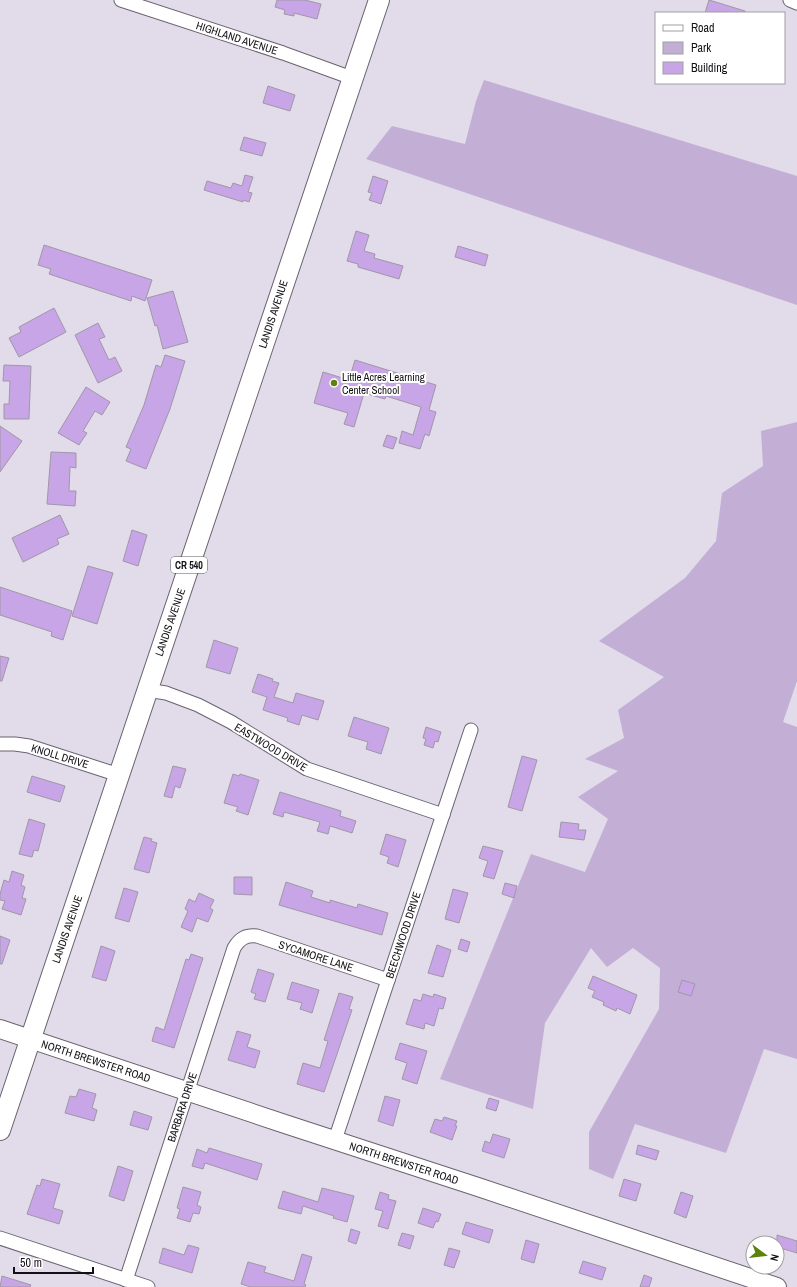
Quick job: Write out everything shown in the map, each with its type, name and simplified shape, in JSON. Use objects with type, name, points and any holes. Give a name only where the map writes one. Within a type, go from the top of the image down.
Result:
[{"type":"main road","name":"LANDIS AVENUE","points":[[0,1130],[379,0]]},
{"type":"main road","name":"NORTH BREWSTER ROAD","points":[[0,1029],[777,1287]]},
{"type":"street","name":"HIGHLAND AVENUE","points":[[121,0],[352,78]]},
{"type":"street","points":[[790,0],[797,3]]},
{"type":"street","name":"EASTWOOD DRIVE","points":[[148,690],[166,693],[198,705],[230,722],[307,769],[443,815]]},
{"type":"street","name":"BEECHWOOD DRIVE","points":[[334,1140],[471,730]]},
{"type":"street","name":"KNOLL DRIVE","points":[[0,744],[29,746],[119,775]]},
{"type":"street","name":"SYCAMORE LANE","points":[[244,937],[257,936],[388,980]]},
{"type":"street","name":"BARBARA DRIVE","points":[[126,1280],[234,948],[244,937]]},
{"type":"street","points":[[0,1238],[148,1287]]},
{"type":"green space","points":[[484,80],[797,176],[797,305],[366,159],[392,126],[465,144],[476,101]]},
{"type":"green space","points":[[797,422],[797,681],[783,722],[797,727],[797,1059],[764,1049],[726,1153],[635,1124],[613,1179],[589,1169],[589,1132],[659,1009],[660,968],[633,948],[607,967],[591,948],[545,1023],[533,1109],[440,1079],[531,854],[585,872],[608,819],[578,797],[618,771],[585,759],[624,738],[618,710],[664,677],[599,641],[685,578],[716,541],[722,493],[763,466],[761,431]]},
{"type":"building","points":[[277,0],[305,0],[321,4],[317,19],[294,13],[294,16],[284,14],[285,10],[275,7]]},
{"type":"building","points":[[709,0],[745,11],[745,12],[705,12]]},
{"type":"building","points":[[268,86],[295,95],[290,111],[263,103]]},
{"type":"building","points":[[244,137],[266,143],[262,156],[240,150]]},
{"type":"building","points":[[245,175],[253,177],[248,192],[252,193],[249,202],[243,200],[243,202],[204,190],[207,181],[231,188],[233,183],[242,186]]},
{"type":"building","points":[[373,176],[388,181],[381,204],[369,200],[372,193],[368,192]]},
{"type":"building","points":[[356,231],[369,235],[364,251],[375,254],[374,258],[403,266],[399,279],[358,267],[358,264],[347,261]]},
{"type":"building","points":[[44,245],[152,280],[145,301],[132,296],[131,301],[49,274],[51,269],[38,265]]},
{"type":"building","points":[[458,246],[488,255],[485,266],[455,257]]},
{"type":"building","points":[[173,291],[188,342],[163,349],[157,325],[155,326],[147,298]]},
{"type":"building","points":[[54,308],[66,332],[19,357],[9,338],[21,332],[19,327]]},
{"type":"building","points":[[98,323],[105,337],[99,339],[109,360],[115,357],[122,371],[98,383],[75,335]]},
{"type":"building","points":[[165,355],[185,361],[170,409],[146,469],[126,461],[131,449],[126,447],[144,405],[156,365],[161,367]]},
{"type":"building","points":[[355,360],[436,385],[429,410],[436,412],[429,436],[425,434],[420,449],[399,443],[402,431],[413,435],[421,407],[386,396],[385,399],[364,393],[354,427],[344,424],[348,413],[314,403],[323,372],[349,380]]},
{"type":"building","points":[[4,365],[31,366],[29,419],[4,419],[4,404],[9,404],[10,381],[3,381]]},
{"type":"building","points":[[86,387],[110,402],[102,415],[95,411],[83,431],[87,433],[79,445],[58,433]]},
{"type":"building","points":[[0,426],[22,441],[0,472]]},
{"type":"building","points":[[387,435],[397,438],[393,449],[383,446]]},
{"type":"building","points":[[51,452],[76,453],[76,468],[70,467],[69,491],[76,491],[75,506],[47,504]]},
{"type":"building","points":[[60,515],[69,534],[57,539],[59,544],[23,562],[12,538]]},
{"type":"building","points":[[132,530],[147,535],[138,566],[123,561]]},
{"type":"building","points":[[88,566],[113,573],[97,624],[72,616]]},
{"type":"building","points":[[0,587],[72,611],[63,640],[51,636],[52,632],[0,615]]},
{"type":"building","points":[[214,640],[238,648],[230,674],[206,667]]},
{"type":"building","points":[[0,656],[9,658],[2,681],[0,681]]},
{"type":"building","points":[[258,674],[273,679],[272,681],[279,683],[274,697],[293,703],[296,693],[324,701],[318,720],[302,715],[299,725],[287,721],[288,718],[263,710],[267,697],[252,692]]},
{"type":"building","points":[[354,717],[389,728],[381,754],[366,749],[368,742],[348,736]]},
{"type":"building","points":[[426,727],[441,732],[438,742],[435,741],[433,748],[424,745],[426,739],[423,738]]},
{"type":"building","points":[[522,756],[537,760],[522,811],[508,807]]},
{"type":"building","points":[[173,766],[186,769],[180,788],[175,786],[172,798],[164,796]]},
{"type":"building","points":[[233,774],[239,776],[240,774],[259,780],[248,815],[236,811],[238,807],[224,803]]},
{"type":"building","points":[[32,776],[65,786],[60,802],[27,792]]},
{"type":"building","points":[[280,792],[341,811],[340,816],[356,821],[352,833],[330,826],[328,834],[317,831],[320,822],[284,812],[283,817],[273,814]]},
{"type":"building","points":[[29,819],[45,824],[38,851],[34,850],[32,857],[19,854]]},
{"type":"building","points":[[561,822],[579,824],[578,830],[586,830],[584,840],[559,837]]},
{"type":"building","points":[[386,834],[406,840],[398,867],[387,863],[389,857],[380,854]]},
{"type":"building","points":[[144,837],[152,839],[151,841],[157,843],[149,873],[134,869]]},
{"type":"building","points":[[483,846],[503,851],[494,879],[483,876],[488,861],[479,858]]},
{"type":"building","points":[[12,871],[24,875],[21,885],[25,887],[22,898],[26,899],[21,915],[2,909],[5,901],[0,900],[4,880],[9,882]]},
{"type":"building","points":[[234,877],[252,877],[252,895],[234,894]]},
{"type":"building","points":[[286,882],[313,891],[311,897],[330,903],[330,900],[357,908],[358,904],[388,913],[382,935],[279,905]]},
{"type":"building","points":[[505,883],[517,886],[514,898],[502,894]]},
{"type":"building","points":[[124,888],[138,892],[129,922],[115,918]]},
{"type":"building","points":[[453,889],[468,893],[459,923],[445,919]]},
{"type":"building","points":[[199,893],[214,900],[210,908],[213,910],[208,922],[197,918],[192,932],[181,927],[188,911],[185,909],[189,899],[195,902]]},
{"type":"building","points":[[0,936],[10,940],[2,964],[0,964]]},
{"type":"building","points":[[461,939],[470,942],[467,952],[458,949]]},
{"type":"building","points":[[437,945],[451,950],[443,977],[428,973]]},
{"type":"building","points":[[101,946],[115,951],[106,981],[92,977]]},
{"type":"building","points":[[191,954],[203,958],[174,1048],[152,1041],[156,1027],[164,1030],[186,959],[189,960]]},
{"type":"building","points":[[258,969],[274,974],[265,1002],[254,999],[256,994],[251,992]]},
{"type":"building","points":[[593,976],[637,995],[630,1014],[617,1008],[616,1011],[603,1005],[604,1002],[592,997],[595,991],[588,988]]},
{"type":"building","points":[[682,980],[695,984],[691,996],[678,992]]},
{"type":"building","points":[[292,982],[319,990],[312,1013],[300,1009],[302,1003],[287,999]]},
{"type":"building","points":[[339,993],[353,997],[349,1009],[352,1010],[324,1092],[297,1084],[303,1063],[320,1068],[328,1041],[324,1040]]},
{"type":"building","points":[[423,994],[433,997],[434,994],[446,998],[443,1009],[439,1008],[434,1026],[425,1023],[424,1029],[406,1024],[414,999],[421,1001]]},
{"type":"building","points":[[237,1031],[251,1035],[247,1047],[260,1051],[255,1068],[228,1060]]},
{"type":"building","points":[[400,1043],[427,1051],[417,1084],[402,1079],[407,1063],[395,1059]]},
{"type":"building","points":[[79,1089],[96,1094],[92,1108],[97,1110],[94,1121],[65,1113],[70,1096],[76,1097]]},
{"type":"building","points":[[385,1096],[400,1100],[393,1126],[378,1121]]},
{"type":"building","points":[[489,1098],[499,1101],[496,1111],[486,1108]]},
{"type":"building","points":[[134,1111],[152,1117],[148,1130],[130,1125]]},
{"type":"building","points":[[444,1117],[457,1121],[455,1126],[457,1126],[452,1140],[430,1132],[435,1119],[442,1121]]},
{"type":"building","points":[[493,1134],[510,1139],[504,1158],[482,1151],[485,1141],[490,1143]]},
{"type":"building","points":[[638,1145],[659,1151],[656,1160],[636,1154]]},
{"type":"building","points":[[209,1148],[262,1164],[257,1180],[205,1163],[203,1169],[192,1166],[197,1149],[207,1153]]},
{"type":"building","points":[[118,1166],[133,1171],[124,1201],[109,1196]]},
{"type":"building","points":[[42,1179],[60,1184],[53,1208],[63,1211],[59,1224],[27,1214],[37,1185],[40,1186]]},
{"type":"building","points":[[624,1179],[641,1184],[636,1201],[619,1196]]},
{"type":"building","points":[[183,1187],[201,1192],[197,1205],[201,1207],[199,1214],[193,1213],[190,1222],[177,1218],[180,1209],[177,1208]]},
{"type":"building","points":[[322,1188],[354,1196],[347,1222],[303,1206],[301,1214],[278,1208],[283,1191],[318,1202]]},
{"type":"building","points":[[380,1192],[389,1195],[388,1199],[396,1201],[388,1229],[378,1226],[383,1211],[375,1209]]},
{"type":"building","points":[[681,1192],[693,1196],[686,1218],[674,1213]]},
{"type":"building","points":[[423,1208],[441,1214],[438,1222],[436,1221],[433,1228],[418,1223]]},
{"type":"building","points":[[466,1222],[493,1230],[489,1243],[462,1234]]},
{"type":"building","points":[[351,1229],[360,1232],[356,1244],[348,1241]]},
{"type":"building","points":[[402,1233],[414,1236],[410,1249],[398,1245]]},
{"type":"building","points":[[785,1237],[797,1241],[797,1253],[785,1249]]},
{"type":"building","points":[[526,1240],[539,1244],[534,1263],[521,1259]]},
{"type":"building","points":[[188,1245],[199,1248],[192,1273],[159,1263],[163,1248],[184,1255]]},
{"type":"building","points":[[449,1248],[460,1251],[454,1268],[444,1265]]},
{"type":"building","points":[[302,1254],[312,1257],[304,1284],[306,1285],[305,1287],[251,1287],[241,1284],[248,1262],[266,1267],[264,1272],[294,1281]]},
{"type":"building","points":[[583,1261],[606,1268],[602,1280],[579,1273]]},
{"type":"building","points":[[644,1275],[652,1278],[649,1287],[640,1287]]},
{"type":"building","points":[[2,1276],[31,1285],[30,1287],[0,1287]]},
{"type":"place","name":"Little Acres Learning Center School","points":[[334,383]]}]
